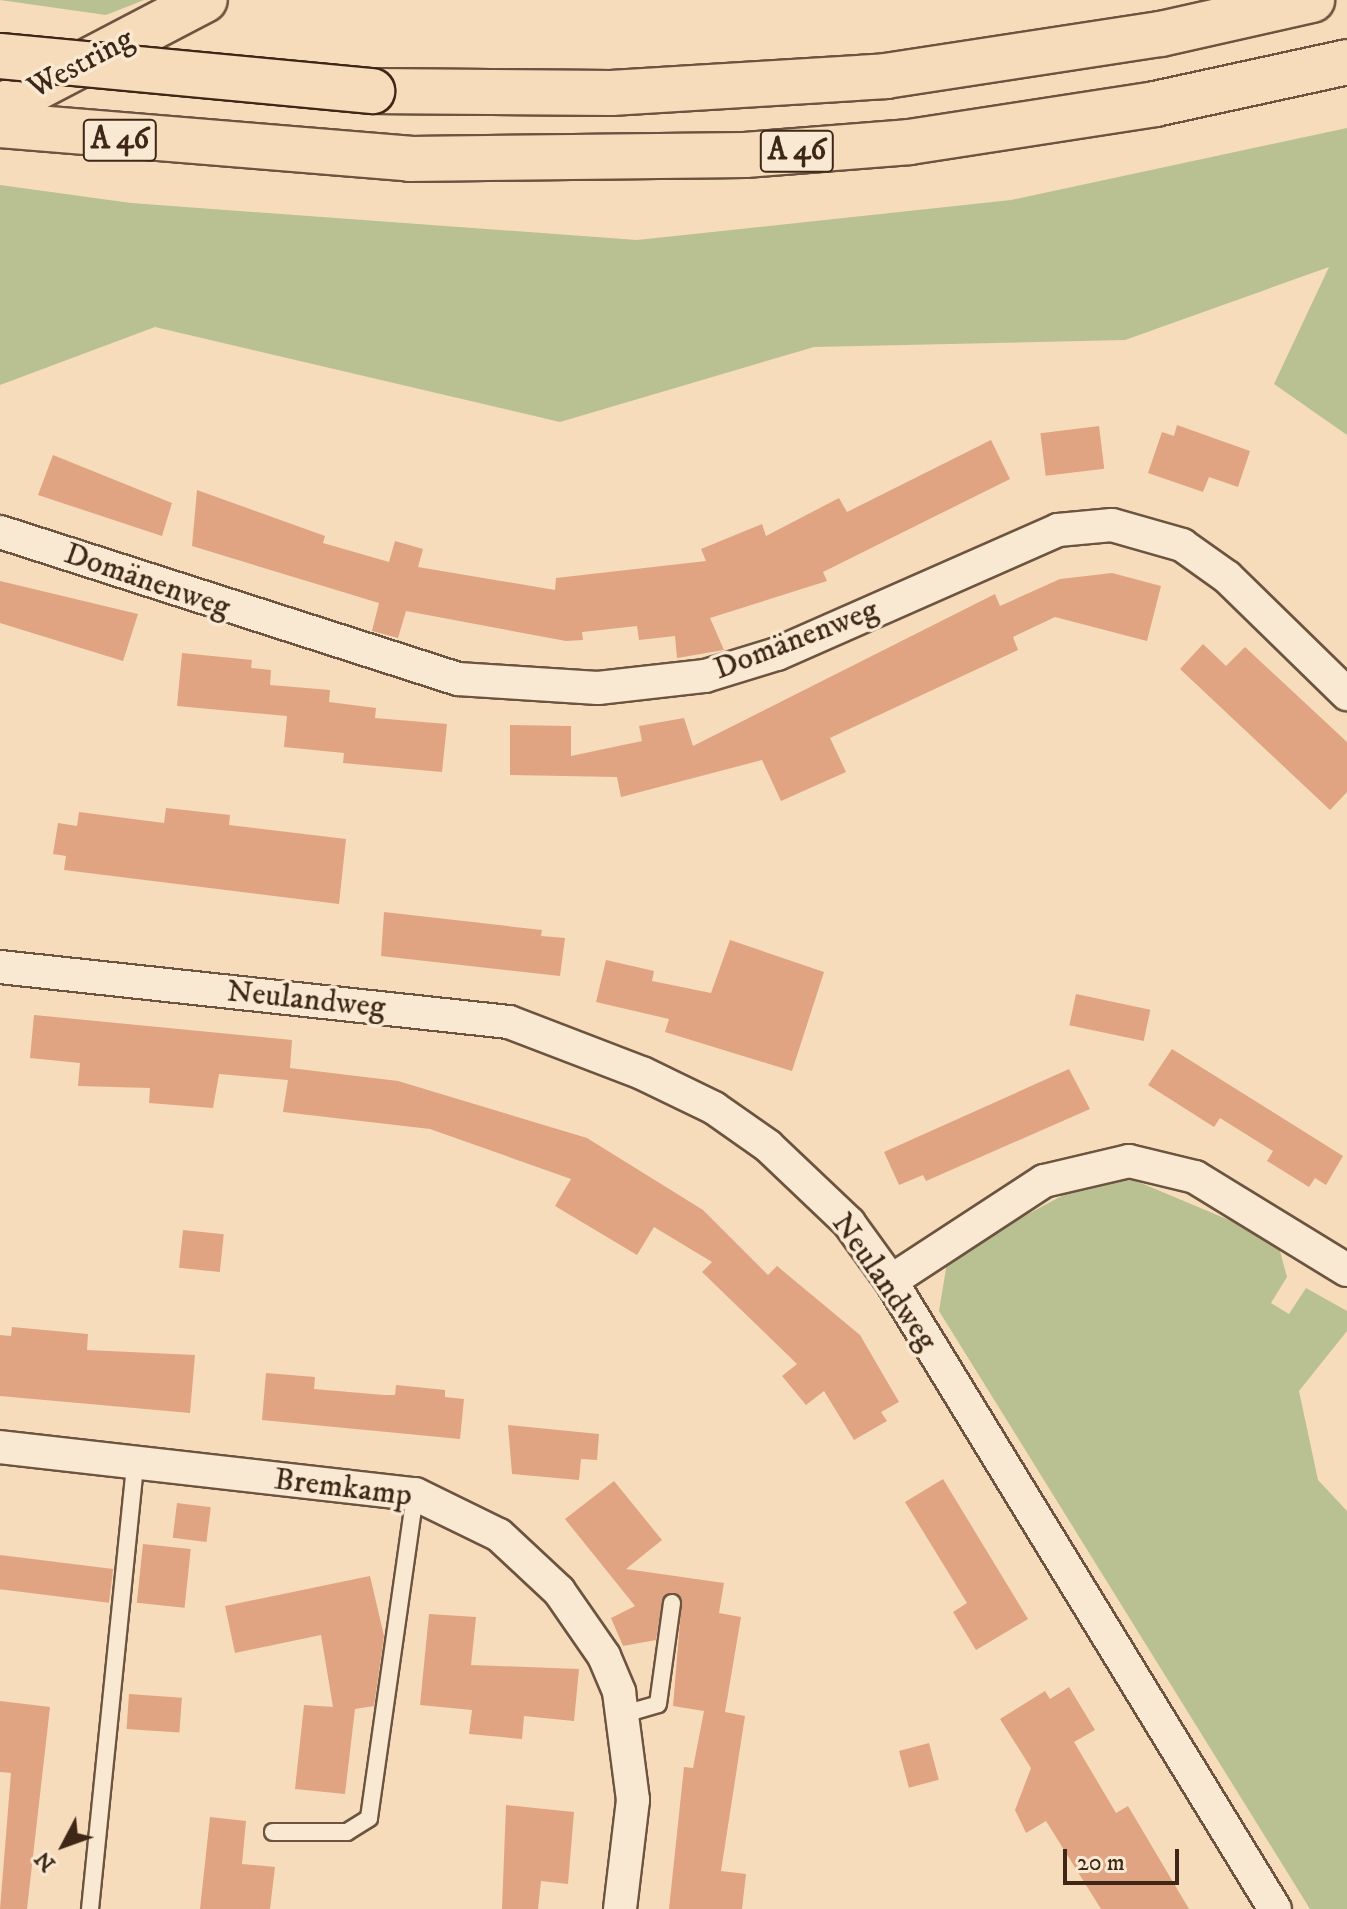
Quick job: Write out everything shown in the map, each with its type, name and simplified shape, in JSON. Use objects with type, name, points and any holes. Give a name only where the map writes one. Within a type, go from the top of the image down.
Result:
[{"type":"main road","name":"Westring","points":[[0,107],[205,0]]},
{"type":"main road","name":"A 46","points":[[0,56],[372,91],[611,93],[886,76],[1161,34],[1312,0]]},
{"type":"main road","name":"A 46","points":[[0,125],[240,150],[578,162],[745,155],[971,133],[1155,104],[1347,62]]},
{"type":"street","name":"Domänenweg","points":[[0,532],[443,675],[527,688],[598,688],[705,676],[777,654],[1058,530],[1112,525],[1182,545],[1227,577],[1347,694]]},
{"type":"street","name":"Neulandweg","points":[[0,967],[509,1022],[714,1108],[799,1173],[891,1281],[1275,1909]]},
{"type":"street","points":[[891,1281],[1044,1181],[1129,1161],[1195,1177],[1347,1270]]},
{"type":"street","name":"Bremkamp","points":[[0,1447],[415,1494],[463,1513],[528,1558],[604,1656],[624,1714],[633,1800],[620,1909]]},
{"type":"lane","points":[[90,1909],[135,1463]]},
{"type":"lane","points":[[273,1832],[347,1832],[369,1818],[415,1494]]},
{"type":"lane","points":[[624,1714],[658,1704],[672,1603]]},
{"type":"green space","points":[[0,0],[144,0],[106,15]]},
{"type":"green space","points":[[1347,128],[1347,435],[1274,384],[1329,267],[1125,340],[814,347],[560,422],[155,327],[0,385],[0,185],[131,203],[637,240],[1011,200]]},
{"type":"green space","points":[[1110,1170],[1277,1240],[1287,1277],[1271,1303],[1289,1314],[1306,1288],[1347,1311],[1347,1331],[1299,1391],[1318,1480],[1347,1511],[1347,1909],[1310,1909],[939,1311],[948,1257]]},
{"type":"building","points":[[1177,425],[1250,451],[1238,487],[1209,477],[1203,492],[1148,473],[1162,432],[1174,436]]},
{"type":"building","points":[[1099,426],[1104,469],[1046,476],[1040,433]]},
{"type":"building","points":[[991,440],[1010,479],[823,572],[827,581],[710,618],[724,650],[677,658],[675,636],[639,640],[637,626],[582,632],[583,640],[566,641],[406,611],[398,638],[372,631],[379,603],[192,546],[197,490],[325,536],[323,543],[389,562],[395,541],[423,549],[418,567],[555,590],[556,578],[706,561],[701,549],[762,524],[766,536],[839,498],[847,512]]},
{"type":"building","points":[[53,455],[172,503],[162,536],[38,495]]},
{"type":"building","points":[[1112,573],[1161,586],[1147,641],[1055,617],[1013,637],[1018,650],[830,738],[846,772],[781,801],[762,760],[621,797],[617,777],[510,775],[510,725],[571,726],[571,756],[642,741],[639,726],[684,718],[693,746],[995,594],[1000,606],[1060,579]]},
{"type":"building","points":[[0,581],[138,614],[123,661],[0,623]]},
{"type":"building","points":[[1203,644],[1226,666],[1245,647],[1347,742],[1347,792],[1330,810],[1180,669]]},
{"type":"building","points":[[182,653],[252,660],[251,668],[271,670],[270,685],[330,690],[329,702],[376,708],[375,718],[447,724],[442,772],[343,763],[344,753],[284,747],[287,716],[177,706]]},
{"type":"building","points":[[166,808],[230,815],[229,825],[346,839],[339,904],[64,870],[66,856],[53,854],[58,823],[77,826],[79,812],[164,823]]},
{"type":"building","points":[[384,912],[542,930],[541,936],[565,938],[560,976],[381,956]]},
{"type":"building","points":[[730,940],[824,972],[792,1071],[665,1032],[669,1019],[596,1002],[606,960],[654,971],[652,981],[711,993]]},
{"type":"building","points":[[1076,994],[1150,1010],[1144,1041],[1069,1025]]},
{"type":"building","points":[[34,1015],[292,1040],[290,1068],[398,1081],[587,1138],[703,1210],[768,1275],[777,1266],[860,1335],[899,1402],[881,1412],[887,1421],[854,1440],[824,1391],[806,1405],[782,1376],[797,1364],[702,1272],[712,1262],[654,1227],[637,1255],[555,1206],[571,1179],[430,1129],[283,1112],[288,1080],[219,1074],[213,1108],[149,1103],[150,1088],[78,1086],[80,1063],[30,1058]]},
{"type":"building","points":[[1172,1049],[1343,1156],[1326,1185],[1315,1178],[1309,1187],[1267,1161],[1273,1151],[1220,1118],[1214,1127],[1148,1085]]},
{"type":"building","points":[[1069,1069],[1090,1109],[926,1181],[923,1175],[899,1185],[884,1152]]},
{"type":"building","points":[[183,1230],[224,1234],[220,1272],[179,1268]]},
{"type":"building","points":[[12,1327],[88,1334],[87,1350],[195,1355],[190,1413],[0,1396],[0,1335],[11,1336]]},
{"type":"building","points":[[266,1373],[315,1377],[314,1389],[384,1395],[395,1395],[396,1385],[445,1390],[445,1397],[464,1399],[460,1439],[262,1420]]},
{"type":"building","points":[[508,1425],[599,1434],[597,1460],[581,1459],[579,1480],[512,1474]]},
{"type":"building","points":[[943,1479],[1028,1619],[976,1650],[953,1612],[967,1603],[905,1502]]},
{"type":"building","points":[[614,1481],[662,1540],[626,1569],[724,1583],[719,1613],[741,1617],[725,1712],[745,1716],[721,1871],[746,1874],[742,1909],[669,1909],[684,1767],[693,1768],[704,1711],[673,1706],[682,1598],[663,1597],[656,1640],[623,1646],[611,1618],[635,1606],[565,1519]]},
{"type":"building","points":[[177,1503],[211,1507],[206,1542],[173,1538]]},
{"type":"building","points":[[143,1544],[191,1549],[185,1608],[137,1603]]},
{"type":"building","points":[[0,1555],[113,1569],[109,1603],[0,1589]]},
{"type":"building","points":[[370,1576],[384,1636],[374,1706],[355,1709],[345,1794],[295,1789],[304,1705],[333,1707],[321,1635],[235,1653],[225,1606]]},
{"type":"building","points":[[429,1614],[476,1617],[471,1665],[579,1669],[574,1721],[524,1716],[522,1739],[469,1734],[472,1710],[420,1705]]},
{"type":"building","points":[[1069,1687],[1095,1730],[1074,1742],[1116,1813],[1128,1806],[1189,1909],[1101,1909],[1046,1821],[1026,1833],[1015,1810],[1031,1768],[1000,1719],[1045,1691],[1050,1699]]},
{"type":"building","points":[[129,1694],[182,1698],[179,1733],[127,1729]]},
{"type":"building","points":[[0,1701],[50,1707],[27,1909],[0,1909],[11,1773],[0,1772]]},
{"type":"building","points":[[929,1743],[939,1780],[909,1788],[899,1751]]},
{"type":"building","points":[[506,1805],[574,1812],[568,1884],[541,1881],[538,1909],[502,1909]]},
{"type":"building","points":[[210,1817],[246,1821],[242,1864],[275,1867],[270,1909],[200,1909]]}]
